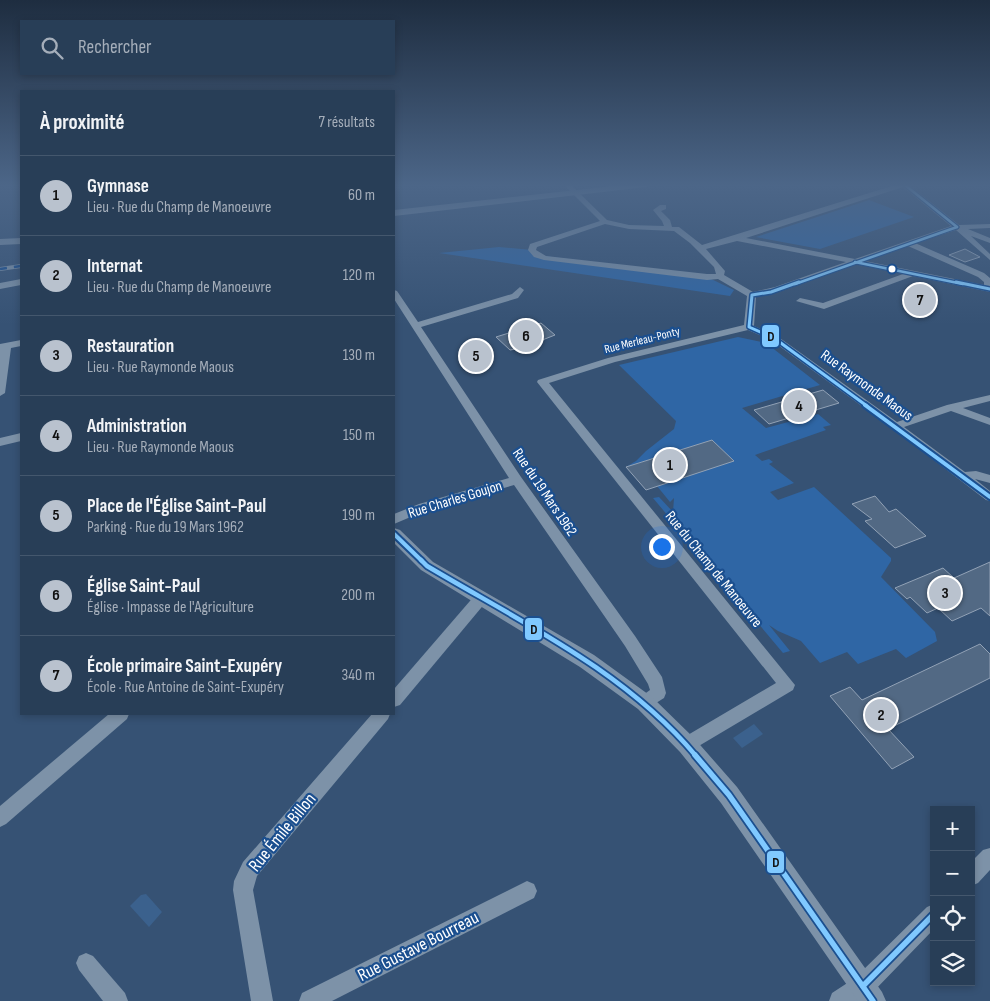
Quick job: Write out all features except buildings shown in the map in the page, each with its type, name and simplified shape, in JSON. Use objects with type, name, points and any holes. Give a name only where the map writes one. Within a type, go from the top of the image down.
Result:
[{"type":"street","points":[[576,232],[533,246],[532,250],[536,255],[544,258],[693,275],[720,276],[751,298]]},
{"type":"street","points":[[682,232],[717,264],[721,270],[720,276]]},
{"type":"street","points":[[700,248],[756,232]]},
{"type":"street","points":[[751,298],[945,232]]},
{"type":"street","points":[[961,232],[990,259],[968,269]]},
{"type":"street","points":[[966,232],[990,241]]},
{"type":"street","points":[[736,238],[990,289],[988,281],[981,275],[908,243]]},
{"type":"street","points":[[0,242],[20,241]]},
{"type":"street","points":[[800,301],[824,306],[914,273]]},
{"type":"street","points":[[0,286],[20,282]]},
{"type":"street","points":[[416,326],[515,296],[520,290]]},
{"type":"street","name":"Rue du 19 Mars 1962","points":[[395,295],[516,480],[630,641],[656,682],[658,694],[645,704]]},
{"type":"street","points":[[749,327],[751,298]]},
{"type":"street","name":"Rue Merleau-Ponty","points":[[542,382],[612,360],[749,327]]},
{"type":"street","name":"Rue Raymonde Maous","points":[[749,327],[774,338],[990,497]]},
{"type":"street","points":[[0,393],[3,347],[20,343]]},
{"type":"street","name":"Rue du Champ de Manoeuvre","points":[[542,382],[787,685],[687,746]]},
{"type":"street","points":[[896,426],[951,407],[990,398]]},
{"type":"street","points":[[951,407],[990,422]]},
{"type":"street","points":[[0,442],[20,437]]},
{"type":"street","points":[[963,476],[976,475],[990,479]]},
{"type":"street","name":"Rue Charles Goujon","points":[[395,519],[423,507],[516,480]]},
{"type":"street","points":[[395,535],[427,566],[587,661],[645,704],[687,746],[729,795],[868,994]]},
{"type":"street","points":[[395,699],[481,598]]},
{"type":"street","points":[[0,818],[120,715]]},
{"type":"street","name":"Rue Émile Billon","points":[[262,1001],[243,890],[244,881],[250,869],[381,715]]},
{"type":"street","points":[[975,872],[990,857]]},
{"type":"street","name":"Rue Gustave Bourreau","points":[[310,1001],[526,891]]},
{"type":"street","points":[[840,1001],[868,994],[930,919]]},
{"type":"street","points":[[86,963],[117,1001]]},
{"type":"shaded area","points":[[772,232],[871,232],[820,249],[756,237]]},
{"type":"shaded area","points":[[499,247],[532,250],[537,255],[707,277],[734,290],[730,296],[439,253]]},
{"type":"shaded area","points":[[738,337],[766,343],[820,385],[742,408],[766,428],[818,414],[831,425],[823,427],[826,430],[755,455],[762,461],[769,459],[773,462],[769,464],[794,483],[770,492],[778,500],[814,487],[891,558],[881,577],[935,632],[937,641],[906,658],[896,649],[858,664],[847,652],[820,663],[801,641],[769,625],[790,651],[783,653],[653,498],[659,497],[673,512],[674,498],[670,502],[657,486],[733,461],[712,440],[626,467],[636,461],[674,429],[676,421],[619,365]]},
{"type":"shaded area","points":[[754,724],[763,734],[742,748],[733,738]]},
{"type":"shaded area","points":[[146,894],[162,912],[149,927],[130,906],[141,895]]},
{"type":"railway","points":[[0,269],[20,266]]},
{"type":"transit line","name":"D","points":[[944,232],[771,292],[752,295],[749,327],[774,338],[990,497]]},
{"type":"transit line","name":"D","points":[[855,262],[990,289]]},
{"type":"transit line","name":"D","points":[[395,535],[427,566],[587,661],[645,703],[687,745],[729,795],[873,1001]]},
{"type":"transit line","name":"D","points":[[863,986],[930,918]]},
{"type":"place","name":"École primaire Saint-Exupéry","points":[[920,300]]},
{"type":"place","name":"Église Saint-Paul","points":[[526,336]]},
{"type":"place","name":"Place de l'Église Saint-Paul","points":[[476,356]]},
{"type":"place","name":"Administration","points":[[799,406]]},
{"type":"place","name":"Gymnase","points":[[670,465]]},
{"type":"place","name":"Restauration","points":[[945,593]]},
{"type":"place","name":"Internat","points":[[881,715]]}]
